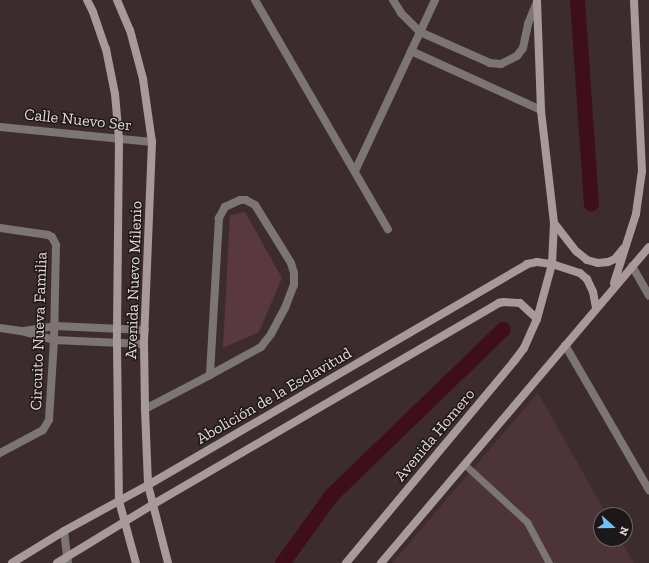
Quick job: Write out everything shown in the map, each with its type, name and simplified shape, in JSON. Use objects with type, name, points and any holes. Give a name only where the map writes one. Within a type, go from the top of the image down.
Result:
[{"type":"street","name":"Avenida Nuevo Milenio","points":[[87,0],[93,12],[106,49],[115,94],[119,139],[116,343],[119,501],[136,563]]},
{"type":"street","name":"Avenida Nuevo Milenio","points":[[117,0],[130,30],[143,79],[152,142],[146,330],[144,344],[145,408],[148,485],[168,563]]},
{"type":"street","points":[[255,0],[388,229]]},
{"type":"street","points":[[393,0],[401,13],[420,32],[490,63],[501,64],[517,56],[523,48],[528,24],[536,2]]},
{"type":"street","points":[[354,171],[435,0]]},
{"type":"street","points":[[613,288],[628,242],[641,193],[642,146],[634,0]]},
{"type":"street","name":"Avenida Homero","points":[[346,563],[516,360],[524,348],[537,319],[552,264],[554,223],[541,110],[536,2]]},
{"type":"street","points":[[411,51],[541,110]]},
{"type":"street","name":"Calle Nuevo Ser","points":[[0,127],[152,142]]},
{"type":"street","points":[[642,146],[649,152]]},
{"type":"street","points":[[145,408],[210,375],[261,347],[271,334],[285,308],[294,285],[294,273],[291,263],[255,204],[246,200],[240,200],[226,207],[219,218],[210,375]]},
{"type":"street","points":[[554,223],[576,251],[587,260],[598,263],[615,259],[628,242]]},
{"type":"street","name":"Circuito Nueva Familia","points":[[0,228],[48,235],[55,241],[55,326],[50,413],[47,425],[43,430],[0,453]]},
{"type":"street","points":[[381,563],[649,247]]},
{"type":"street","name":"Abolición de la Esclavitud","points":[[12,563],[64,531],[148,485],[527,264],[537,262],[573,269],[586,279],[593,292],[596,308]]},
{"type":"street","points":[[632,266],[649,295]]},
{"type":"street","name":"Abolición de la Esclavitud","points":[[56,563],[68,560],[152,505],[499,303],[520,303],[537,319]]},
{"type":"street","points":[[21,331],[55,326],[146,330]]},
{"type":"street","points":[[0,335],[4,329],[21,331],[54,340],[144,344]]},
{"type":"street","points":[[565,345],[649,490]]},
{"type":"street","points":[[64,531],[68,560]]},
{"type":"lane","points":[[464,464],[527,522],[549,563]]},
{"type":"shaded area","points":[[245,212],[282,278],[259,332],[223,348],[230,215]]},
{"type":"shaded area","points":[[538,393],[602,507],[593,507],[593,547],[625,547],[634,563],[392,563]]},
{"type":"waterway","points":[[577,0],[591,204]]},
{"type":"waterway","points":[[282,563],[331,495],[503,329]]}]
